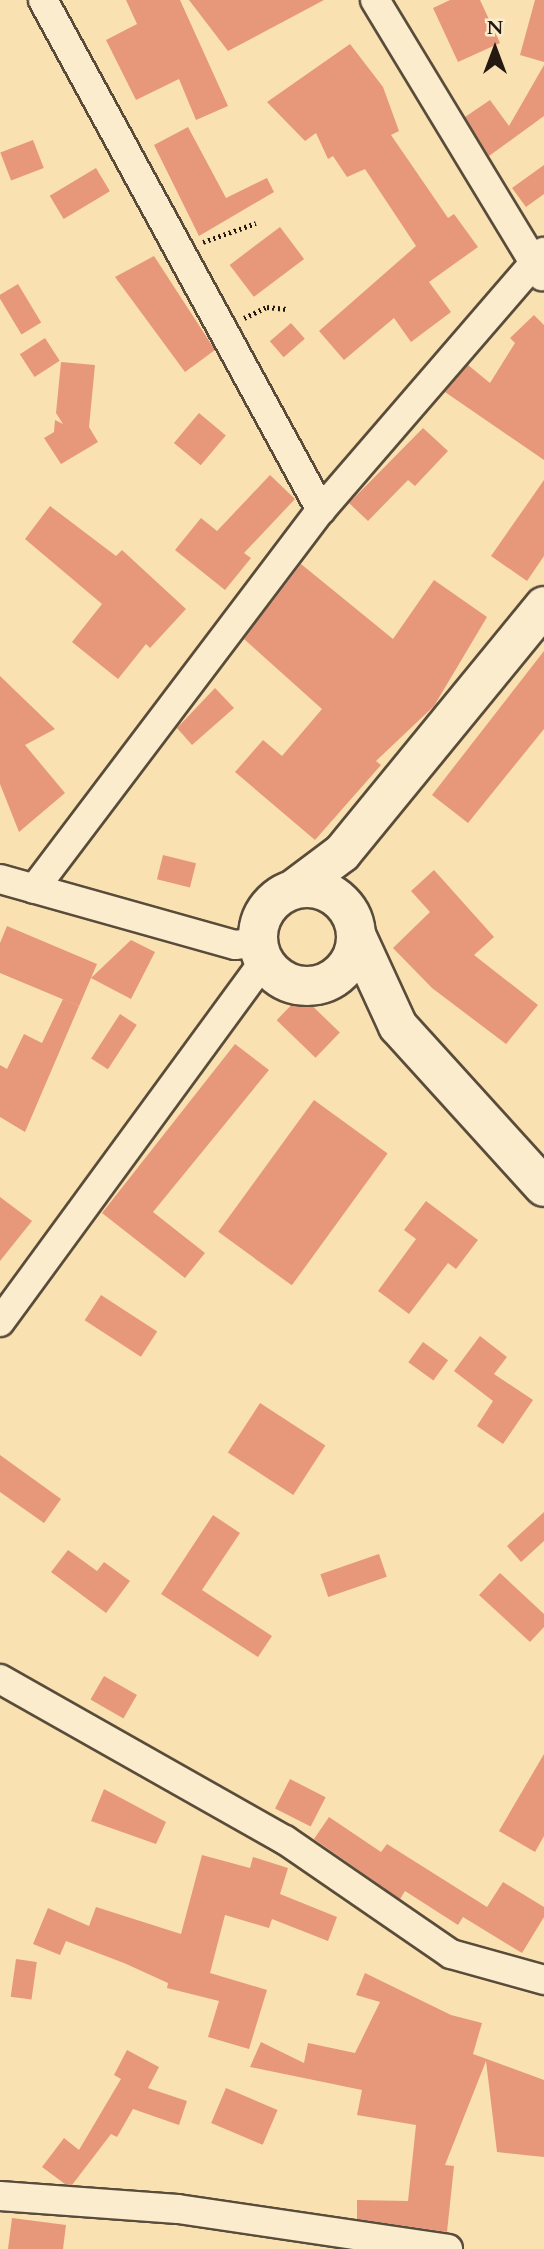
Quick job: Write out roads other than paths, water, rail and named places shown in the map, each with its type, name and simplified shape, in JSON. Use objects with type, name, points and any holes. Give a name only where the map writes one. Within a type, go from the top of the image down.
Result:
[{"type":"main road","points":[[398,1026],[307,986],[282,979],[261,952],[264,912],[342,853],[358,828],[544,606]]},
{"type":"main road","points":[[307,986],[342,972],[354,927],[358,828]]},
{"type":"main road","points":[[295,889],[332,894],[354,927],[398,1026],[544,1187]]},
{"type":"street","points":[[43,0],[321,510]]},
{"type":"street","points":[[34,889],[321,510],[542,265],[375,0]]},
{"type":"street","points":[[0,879],[261,952],[0,1322]]},
{"type":"street","points":[[0,1679],[285,1840],[451,1954],[544,1980]]},
{"type":"street","points":[[0,2196],[178,2209],[448,2249]]}]
